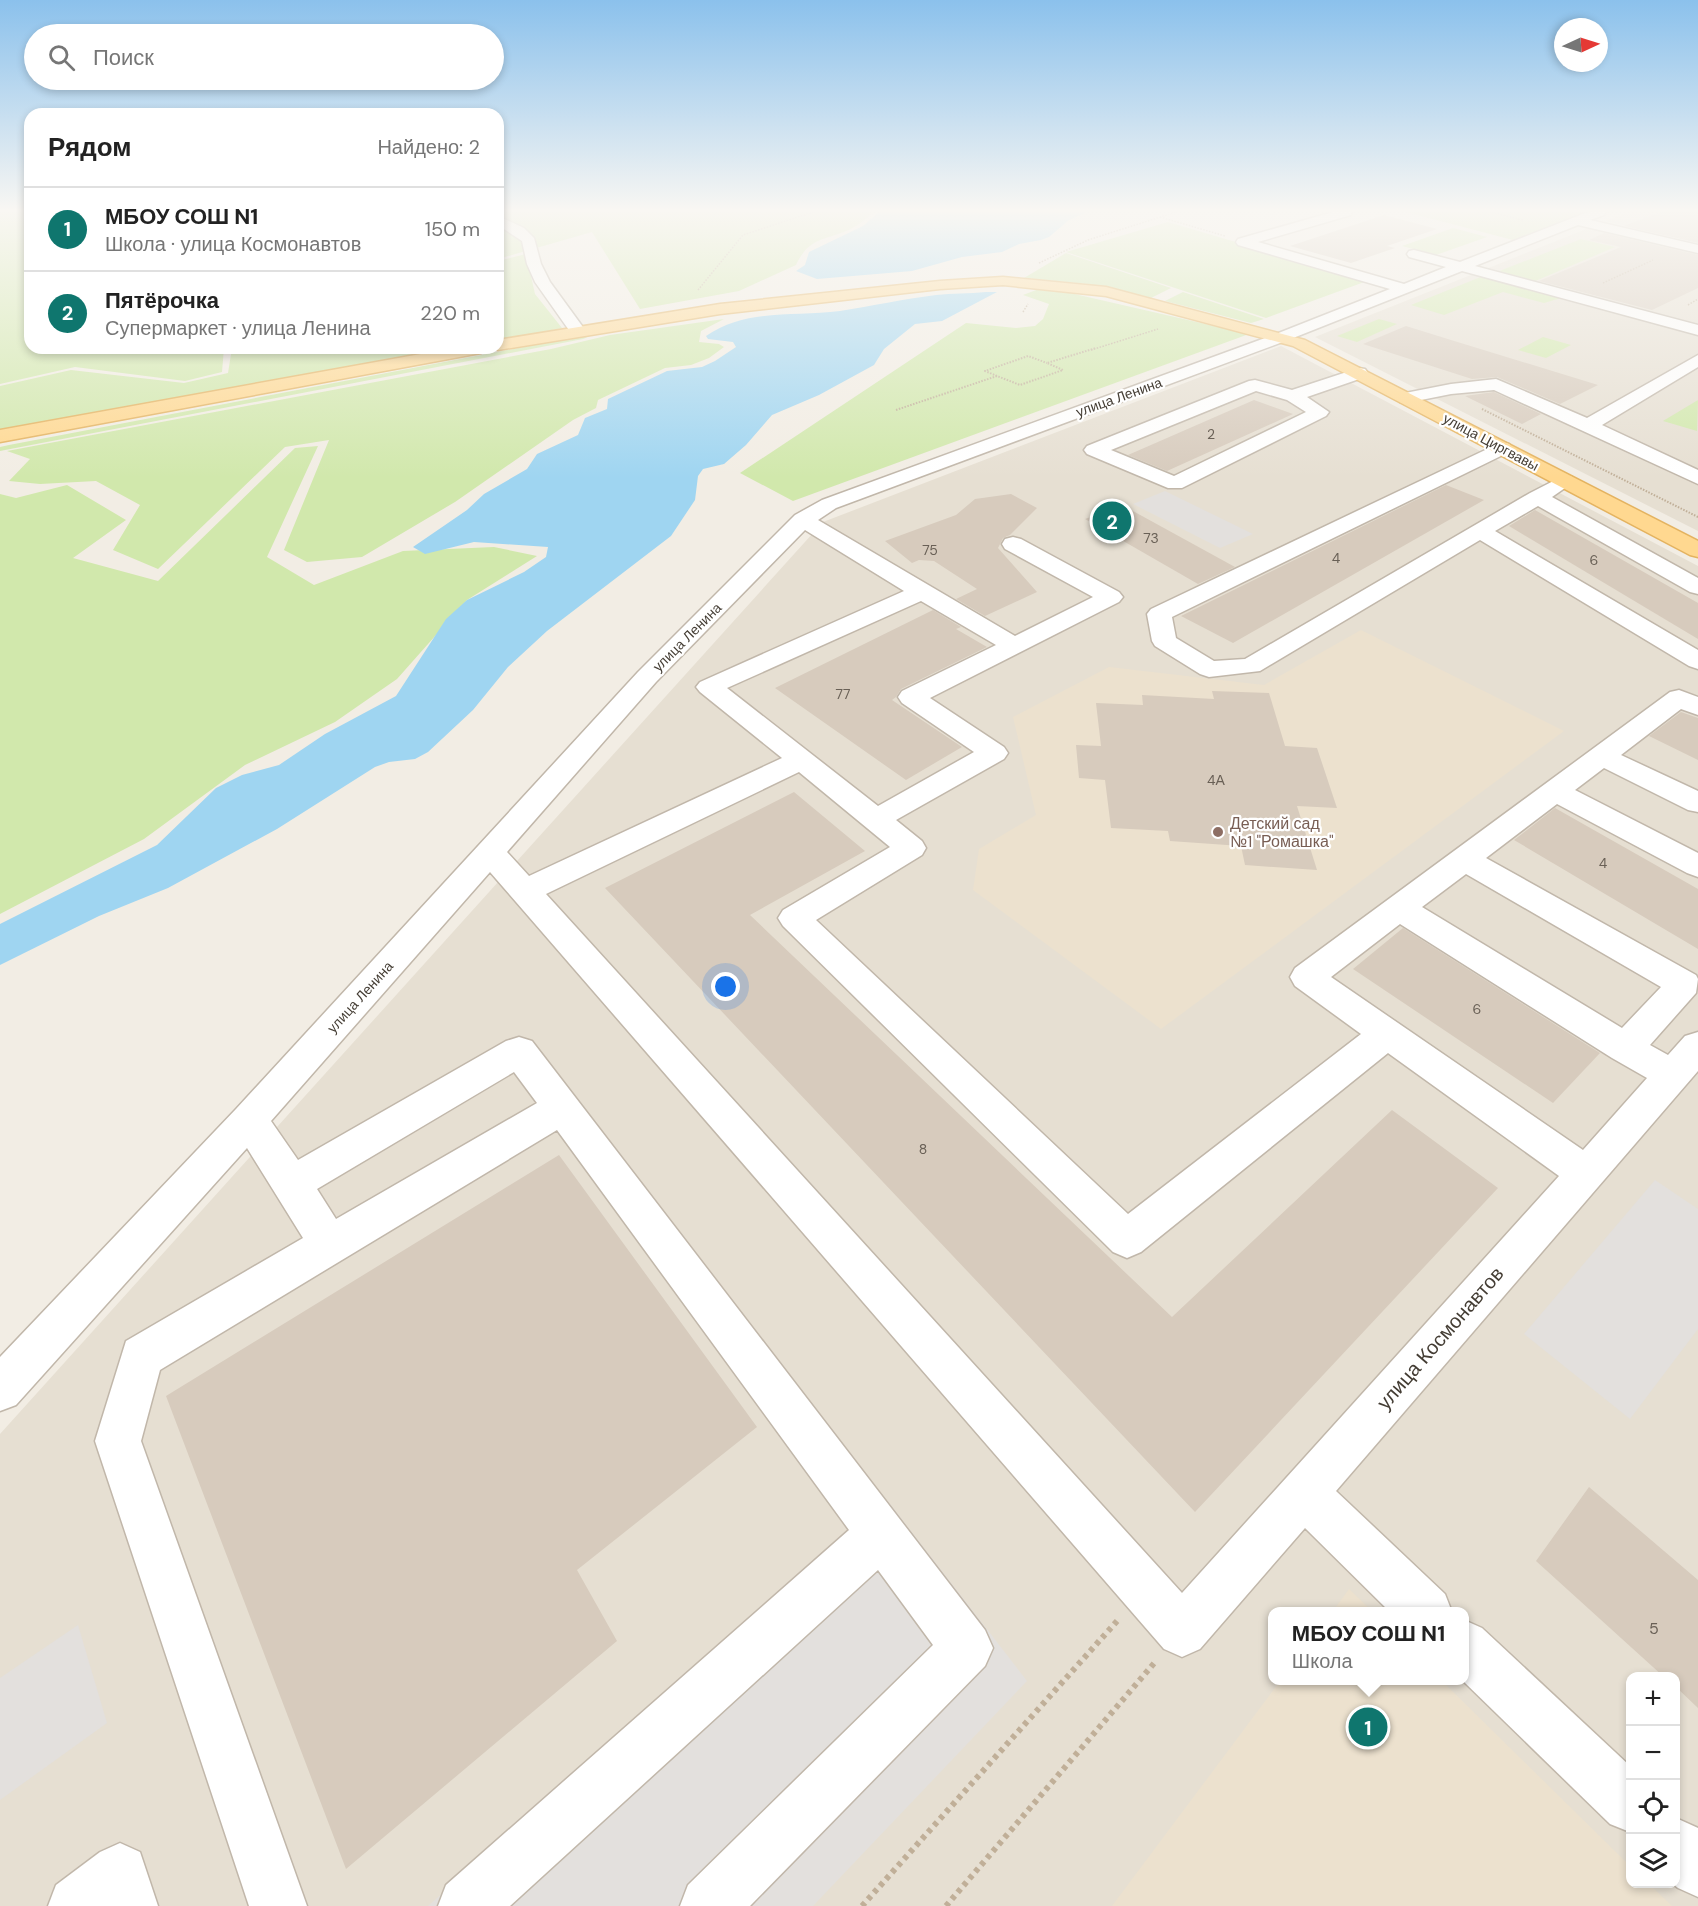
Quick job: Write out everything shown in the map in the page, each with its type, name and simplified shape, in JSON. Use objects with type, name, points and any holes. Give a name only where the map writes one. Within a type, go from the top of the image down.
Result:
[{"type":"main road","name":"улица Циргвавы","points":[[504,344],[577,330],[720,309],[794,301]]},
{"type":"main road","name":"улица Циргвавы","points":[[1140,301],[1282,337],[1359,373],[1698,550]]},
{"type":"main road","points":[[0,436],[448,354]]},
{"type":"street","points":[[553,301],[577,330]]},
{"type":"street","name":"улица Ленина","points":[[0,1389],[249,1120],[647,677],[803,520],[840,500],[1282,337],[1370,301]]},
{"type":"street","points":[[1587,301],[1698,330]]},
{"type":"street","points":[[1588,424],[1698,360]]},
{"type":"street","points":[[1293,396],[1320,412],[1175,484],[1094,450],[1255,385],[1293,396],[1359,373]]},
{"type":"street","points":[[1406,398],[1451,389],[1496,384],[1588,424],[1698,478]]},
{"type":"street","points":[[1502,448],[1159,614],[1164,641],[1209,669],[1251,666],[1565,480]]},
{"type":"street","points":[[1537,497],[1698,587]]},
{"type":"street","points":[[803,520],[1014,646]]},
{"type":"street","points":[[1480,531],[1698,661]]},
{"type":"street","points":[[876,819],[994,753],[911,698],[1111,597],[1013,544]]},
{"type":"street","points":[[922,592],[709,687],[911,848],[794,918],[1127,1239],[1386,1034]]},
{"type":"street","points":[[1585,1173],[1307,977],[1679,698],[1698,707]]},
{"type":"street","points":[[1602,756],[1698,803]]},
{"type":"street","points":[[525,891],[802,759]]},
{"type":"street","points":[[1554,791],[1698,866]]},
{"type":"street","points":[[490,852],[1182,1631]]},
{"type":"street","points":[[1464,859],[1684,984],[1625,1048]]},
{"type":"street","points":[[1398,908],[1625,1048],[1685,1060]]},
{"type":"street","points":[[292,1184],[519,1051],[967,1648],[709,1906]]},
{"type":"street","name":"улица Космонавтов","points":[[1182,1631],[1685,1060]]},
{"type":"street","points":[[279,1906],[118,1441],[142,1356],[561,1108]]},
{"type":"street","points":[[249,1120],[329,1244]]},
{"type":"street","points":[[1303,1493],[1423,1607]]},
{"type":"street","points":[[467,1906],[881,1534]]},
{"type":"street","points":[[1469,1652],[1626,1800]]},
{"type":"street","points":[[1680,1851],[1698,1868]]},
{"type":"street","points":[[77,1906],[120,1872],[129,1906]]},
{"type":"path","points":[[710,301],[720,309]]},
{"type":"path","points":[[1047,363],[1198,316]]},
{"type":"path","points":[[1028,356],[1047,363],[1063,370],[1020,385],[985,371],[1028,356]]},
{"type":"path","points":[[896,410],[997,376]]},
{"type":"path","points":[[862,1906],[1145,1590]]},
{"type":"path","points":[[946,1906],[1182,1631]]},
{"type":"shaded area","points":[[1406,301],[1698,301],[1698,531],[1315,337]]},
{"type":"shaded area","points":[[1281,346],[1698,566],[1698,1906],[0,1906],[0,1434],[823,522]]},
{"type":"shaded area","points":[[1165,491],[1253,534],[1220,548],[1133,504]]},
{"type":"shaded area","name":"Детский сад №1 \"Ромашка\"","points":[[1361,630],[1564,731],[1161,1029],[973,890],[979,849],[1036,815],[1013,717],[1109,667],[1264,685]]},
{"type":"shaded area","points":[[1655,1180],[1698,1209],[1698,1329],[1630,1419],[1524,1334]]},
{"type":"shaded area","points":[[887,1500],[1027,1681],[813,1906],[428,1906]]},
{"type":"shaded area","points":[[1349,1589],[1368,1607],[1336,1607]]},
{"type":"shaded area","points":[[78,1625],[107,1723],[0,1800],[0,1678]]},
{"type":"shaded area","points":[[1277,1685],[1446,1685],[1626,1862],[1626,1888],[1653,1888],[1672,1906],[1112,1906]]},
{"type":"green space","points":[[0,301],[24,301],[24,354],[224,354],[222,372],[185,381],[75,367],[0,384]]},
{"type":"green space","points":[[504,301],[541,301],[562,328],[504,340]]},
{"type":"green space","points":[[635,301],[684,301],[640,309]]},
{"type":"green space","points":[[1040,301],[1105,301],[1249,334],[793,501],[740,473],[966,323],[1016,328],[1035,326],[1043,319],[1049,304]]},
{"type":"green space","points":[[1165,301],[1210,301],[1264,319],[1251,323]]},
{"type":"green space","points":[[1214,301],[1313,301],[1266,318]]},
{"type":"green space","points":[[1421,301],[1480,301],[1444,315],[1411,305]]},
{"type":"green space","points":[[724,319],[701,331],[699,342],[719,344],[724,347],[709,358],[691,365],[665,368],[598,400],[596,408],[573,420],[455,502],[362,557],[307,562],[284,550],[329,440],[285,447],[158,569],[113,550],[140,505],[96,481],[40,484],[9,481],[30,459],[7,451],[551,349],[610,335]]},
{"type":"green space","points":[[1379,319],[1397,324],[1357,342],[1337,336]]},
{"type":"green space","points":[[597,333],[583,339],[0,451],[0,447],[9,445],[487,354],[504,354],[504,351]]},
{"type":"green space","points":[[1543,337],[1571,345],[1546,358],[1518,350]]},
{"type":"green space","points":[[231,354],[427,354],[107,414],[0,430],[0,386],[71,370],[184,383],[228,373]]},
{"type":"green space","points":[[1698,400],[1697,431],[1663,421]]},
{"type":"green space","points":[[318,446],[267,557],[314,585],[403,551],[494,547],[537,556],[467,600],[397,679],[335,722],[245,765],[144,839],[0,914],[0,494],[16,498],[67,485],[126,520],[73,558],[158,581],[295,448]]},
{"type":"water","points":[[896,301],[980,301],[942,321],[915,324],[884,349],[874,365],[819,395],[772,415],[746,445],[724,464],[703,469],[698,476],[695,500],[671,536],[547,631],[508,667],[473,710],[428,752],[415,759],[389,762],[375,767],[277,829],[168,888],[99,916],[0,965],[0,924],[157,845],[216,788],[242,775],[279,765],[325,734],[396,696],[446,619],[467,600],[524,572],[546,557],[548,547],[474,542],[425,554],[413,547],[467,510],[484,494],[527,469],[537,454],[578,435],[585,418],[607,409],[608,399],[667,371],[702,367],[736,347],[733,342],[708,339],[706,336],[721,327],[754,317],[840,311]]},
{"type":"building","points":[[1617,301],[1671,301],[1652,310]]},
{"type":"building","points":[[1406,326],[1598,385],[1560,404],[1497,377],[1472,379],[1363,344]]},
{"type":"building","points":[[1494,392],[1541,414],[1522,424],[1465,396]]},
{"type":"building","points":[[1254,400],[1293,414],[1167,471],[1128,455]]},
{"type":"building","points":[[1446,485],[1484,500],[1233,643],[1181,616]]},
{"type":"building","points":[[1011,494],[1037,508],[1010,535],[1003,538],[998,548],[1037,592],[985,616],[956,599],[977,589],[934,561],[919,560],[912,563],[885,541],[956,515],[975,499]]},
{"type":"building","points":[[1122,505],[1235,567],[1198,584],[1085,519]]},
{"type":"building","points":[[1535,510],[1698,603],[1698,639],[1509,526]]},
{"type":"building","points":[[933,610],[961,627],[956,629],[987,647],[901,689],[892,700],[962,747],[906,780],[775,688]]},
{"type":"building","points":[[1212,691],[1269,693],[1285,746],[1317,748],[1337,808],[1297,806],[1317,870],[1245,865],[1241,846],[1170,841],[1168,831],[1111,828],[1105,780],[1079,778],[1076,745],[1101,746],[1096,703],[1143,705],[1142,695],[1214,699]]},
{"type":"building","points":[[1681,712],[1698,718],[1698,760],[1649,736]]},
{"type":"building","points":[[794,792],[865,851],[750,915],[1172,1317],[1392,1110],[1498,1188],[1195,1512],[605,888]]},
{"type":"building","points":[[1555,808],[1698,889],[1698,949],[1514,840]]},
{"type":"building","points":[[1403,928],[1600,1053],[1553,1103],[1353,969]]},
{"type":"building","points":[[559,1155],[757,1427],[577,1570],[617,1641],[346,1869],[166,1396]]},
{"type":"building","points":[[1589,1487],[1698,1580],[1698,1708],[1680,1691],[1680,1672],[1658,1672],[1536,1561]]},
{"type":"place","name":"Пятёрочка","points":[[1112,521]]},
{"type":"place","name":"Детский сад №1 \"Ромашка\"","points":[[1218,832]]},
{"type":"place","name":"МБОУ СОШ N1","points":[[1368,1727]]}]
